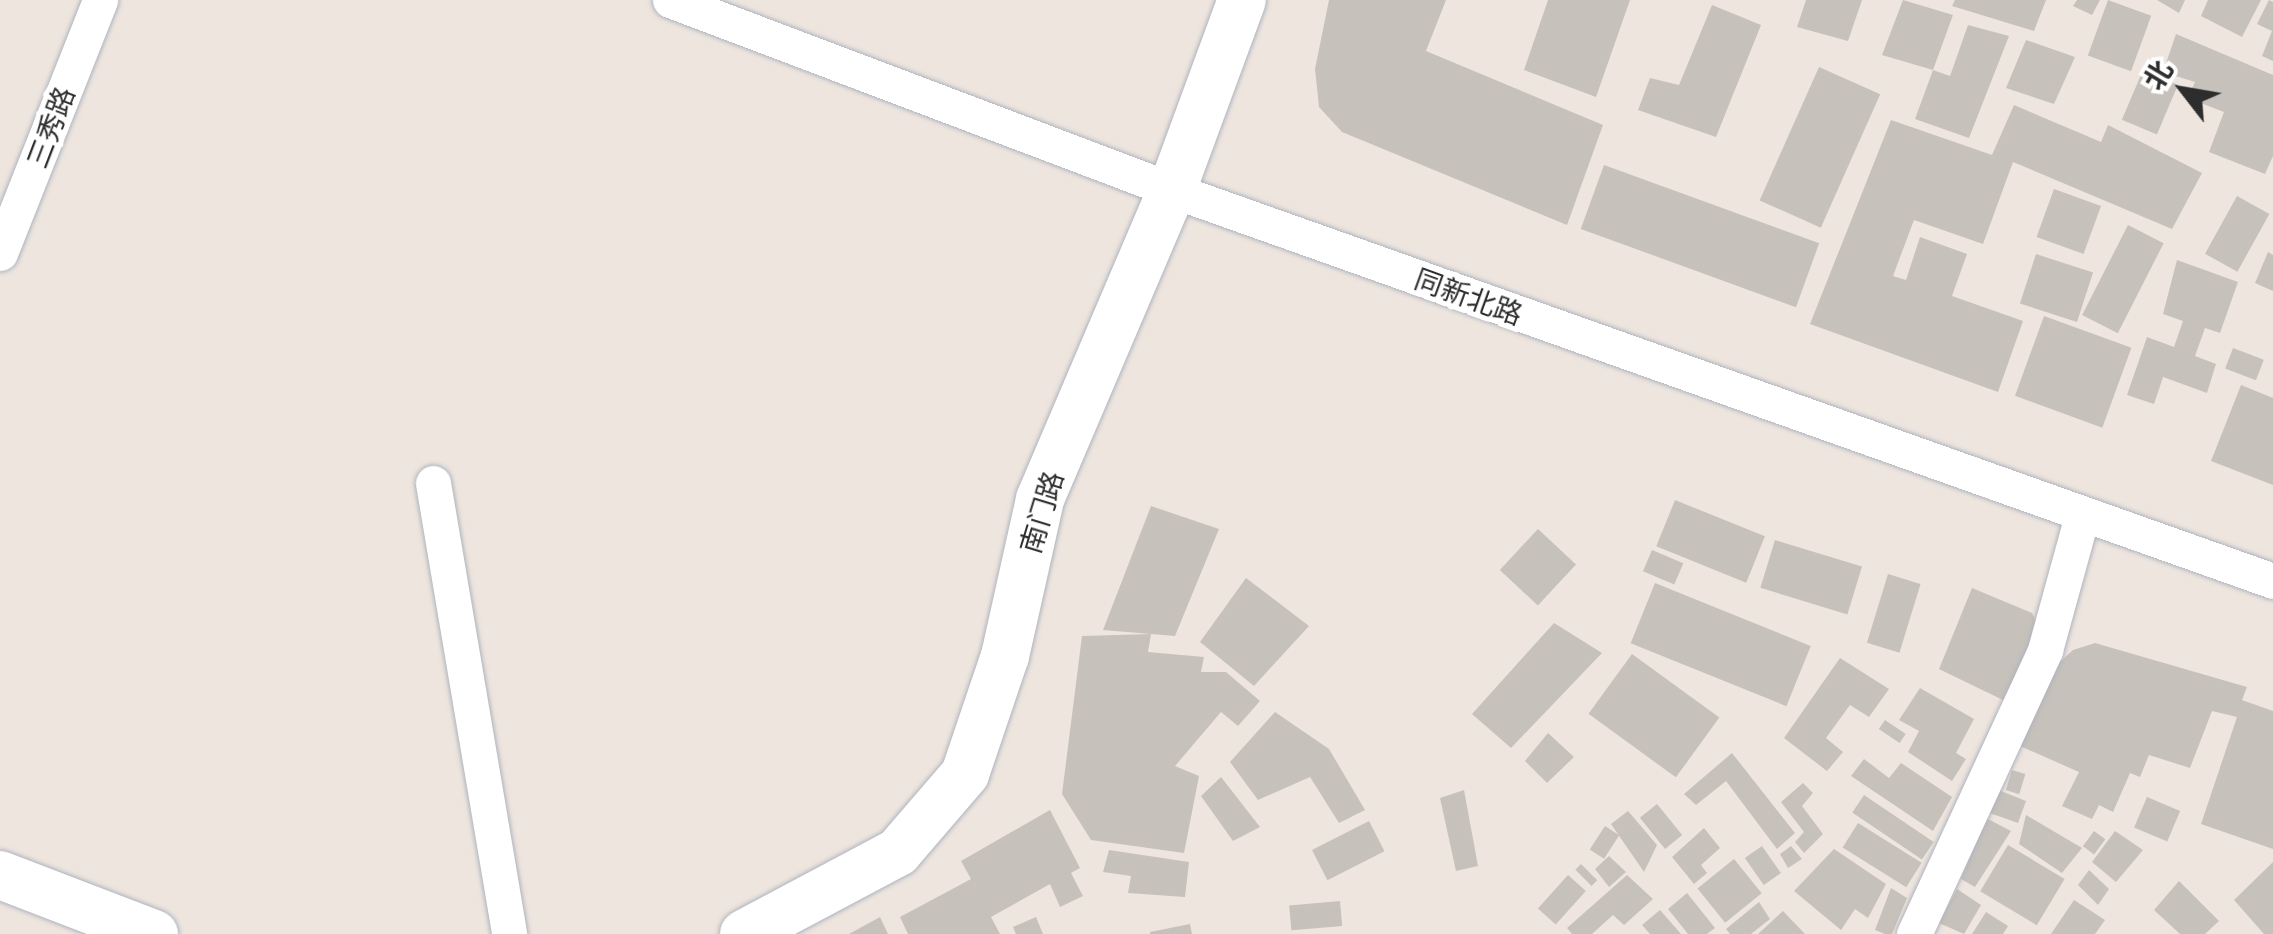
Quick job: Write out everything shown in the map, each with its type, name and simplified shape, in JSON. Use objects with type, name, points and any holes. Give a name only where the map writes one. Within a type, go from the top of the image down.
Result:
[{"type":"main road","name":"南门路","points":[[744,934],[898,852],[965,774],[1004,656],[1040,499],[1172,190],[1242,0]]},
{"type":"main road","points":[[0,875],[154,934]]},
{"type":"street","name":"三秀路","points":[[0,254],[100,0]]},
{"type":"street","name":"同新北路","points":[[670,0],[1172,190],[2082,516],[2273,580]]},
{"type":"street","points":[[432,483],[509,934]]},
{"type":"street","points":[[1914,934],[2045,650],[2082,516]]},
{"type":"building","points":[[1329,0],[1446,0],[1426,51],[1603,125],[1567,225],[1342,132],[1319,107],[1315,69]]},
{"type":"building","points":[[1548,0],[1630,0],[1596,97],[1524,70]]},
{"type":"building","points":[[1806,0],[1862,0],[1848,41],[1797,27]]},
{"type":"building","points":[[1903,0],[1953,15],[1933,70],[1882,55]]},
{"type":"building","points":[[1955,0],[2046,0],[2034,31],[1952,6]]},
{"type":"building","points":[[2077,0],[2100,0],[2092,15],[2073,6]]},
{"type":"building","points":[[2108,0],[2151,16],[2131,71],[2088,55]]},
{"type":"building","points":[[2157,0],[2185,0],[2179,13]]},
{"type":"building","points":[[2208,0],[2261,0],[2242,37],[2201,16]]},
{"type":"building","points":[[2269,0],[2273,2],[2273,61],[2262,56],[2272,31],[2257,24]]},
{"type":"building","points":[[1712,5],[1761,25],[1716,137],[1638,110],[1650,78],[1679,85]]},
{"type":"building","points":[[1968,25],[2009,36],[1969,138],[1915,119],[1933,70],[1950,76]]},
{"type":"building","points":[[2176,34],[2273,75],[2273,156],[2265,174],[2209,152],[2224,112],[2188,98],[2195,82],[2163,72]]},
{"type":"building","points":[[2026,40],[2075,57],[2054,104],[2006,88]]},
{"type":"building","points":[[1819,67],[1880,94],[1821,228],[1760,200]]},
{"type":"building","points":[[2143,70],[2178,85],[2157,135],[2122,120]]},
{"type":"building","points":[[2014,105],[2101,142],[2108,125],[2202,173],[2172,229],[2013,162],[1983,244],[1914,220],[1893,276],[1906,280],[1920,237],[1967,254],[1952,296],[2023,321],[1998,392],[1810,324],[1891,120],[1992,155]]},
{"type":"building","points":[[1604,165],[1819,243],[1796,307],[1581,229]]},
{"type":"building","points":[[2054,189],[2101,206],[2084,254],[2037,237]]},
{"type":"building","points":[[2237,196],[2269,214],[2237,272],[2205,254]]},
{"type":"building","points":[[2128,225],[2164,243],[2118,333],[2082,315]]},
{"type":"building","points":[[2268,252],[2273,255],[2273,291],[2255,283]]},
{"type":"building","points":[[2036,254],[2093,273],[2077,322],[2020,303]]},
{"type":"building","points":[[2177,260],[2238,282],[2220,333],[2205,328],[2195,356],[2216,364],[2207,393],[2163,377],[2154,404],[2127,395],[2147,337],[2174,347],[2183,321],[2163,314]]},
{"type":"building","points":[[2044,316],[2131,348],[2102,428],[2015,396]]},
{"type":"building","points":[[2233,348],[2264,360],[2256,380],[2225,369]]},
{"type":"building","points":[[2241,385],[2273,398],[2273,485],[2211,461]]},
{"type":"building","points":[[1675,500],[1765,536],[1746,583],[1656,546]]},
{"type":"building","points":[[1151,506],[1219,529],[1175,636],[1103,630]]},
{"type":"building","points":[[1538,529],[1576,564],[1538,605],[1500,570]]},
{"type":"building","points":[[1775,540],[1862,567],[1847,614],[1760,588]]},
{"type":"building","points":[[1652,550],[1683,563],[1674,584],[1643,571]]},
{"type":"building","points":[[1888,574],[1921,584],[1899,653],[1867,643]]},
{"type":"building","points":[[1246,578],[1309,626],[1254,686],[1200,642]]},
{"type":"building","points":[[1655,583],[1811,646],[1786,706],[1631,643]]},
{"type":"building","points":[[1972,588],[2032,613],[2040,629],[2005,701],[1939,669]]},
{"type":"building","points":[[1554,623],[1602,653],[1511,748],[1472,714]]},
{"type":"building","points":[[1151,634],[1148,652],[1204,657],[1201,672],[1226,672],[1260,701],[1238,726],[1221,712],[1175,766],[1199,776],[1184,853],[1091,840],[1062,794],[1082,636]]},
{"type":"building","points":[[2095,643],[2247,687],[2242,700],[2273,711],[2273,849],[2201,824],[2237,717],[2212,711],[2190,768],[2149,755],[2140,777],[2130,773],[2113,812],[2099,805],[2092,819],[2062,806],[2079,772],[2020,746],[2028,729],[2023,726],[2049,672],[2073,650]]},
{"type":"building","points":[[1632,654],[1719,717],[1676,777],[1589,714]]},
{"type":"building","points":[[1840,658],[1889,689],[1869,717],[1850,705],[1826,738],[1843,752],[1827,771],[1784,738]]},
{"type":"building","points":[[1920,688],[1974,719],[1956,753],[1966,759],[1952,781],[1908,752],[1919,731],[1899,720]]},
{"type":"building","points":[[1275,712],[1329,749],[1365,810],[1339,823],[1310,777],[1258,800],[1230,762]]},
{"type":"building","points":[[1885,720],[1906,734],[1900,743],[1879,729]]},
{"type":"building","points":[[1548,733],[1574,757],[1547,783],[1525,761]]},
{"type":"building","points":[[1732,753],[1795,833],[1777,849],[1726,781],[1696,805],[1684,794]]},
{"type":"building","points":[[1864,759],[1889,778],[1901,763],[1952,797],[1933,831],[1851,776]]},
{"type":"building","points":[[2012,770],[2025,774],[2019,794],[2006,790]]},
{"type":"building","points":[[1221,777],[1260,827],[1233,841],[1201,796]]},
{"type":"building","points":[[1803,783],[1813,793],[1802,806],[1823,834],[1804,853],[1795,842],[1804,832],[1781,802]]},
{"type":"building","points":[[2002,784],[2001,791],[2026,801],[2018,823],[1981,810]]},
{"type":"building","points":[[1464,790],[1478,866],[1456,871],[1440,798]]},
{"type":"building","points":[[1864,795],[1934,842],[1922,859],[1852,812]]},
{"type":"building","points":[[2147,797],[2180,811],[2167,841],[2134,827]]},
{"type":"building","points":[[1657,804],[1682,835],[1665,849],[1640,818]]},
{"type":"building","points":[[1050,810],[1080,868],[1071,873],[1083,896],[1060,907],[1050,884],[991,917],[1000,934],[908,934],[900,917],[971,879],[961,861]]},
{"type":"building","points":[[1628,811],[1657,845],[1644,872],[1611,824]]},
{"type":"building","points":[[2026,815],[2082,848],[2062,873],[2019,844]]},
{"type":"building","points":[[1986,818],[2011,831],[1975,887],[1961,879]]},
{"type":"building","points":[[1369,821],[1384,851],[1327,880],[1312,850]]},
{"type":"building","points":[[1858,823],[1922,863],[1906,887],[1843,848]]},
{"type":"building","points":[[1605,826],[1619,835],[1604,859],[1590,849]]},
{"type":"building","points":[[1704,828],[1720,848],[1701,865],[1707,873],[1694,884],[1672,857]]},
{"type":"building","points":[[2094,831],[2105,839],[2094,855],[2083,846]]},
{"type":"building","points":[[2115,831],[2143,850],[2116,882],[2092,862]]},
{"type":"building","points":[[2008,845],[2065,879],[2037,925],[1980,891]]},
{"type":"building","points":[[1762,846],[1781,873],[1764,885],[1745,858]]},
{"type":"building","points":[[1791,846],[1802,859],[1788,868],[1780,854]]},
{"type":"building","points":[[1834,849],[1886,884],[1868,918],[1855,909],[1841,930],[1794,891]]},
{"type":"building","points":[[1109,850],[1189,862],[1185,897],[1128,893],[1131,876],[1103,872]]},
{"type":"building","points":[[1609,856],[1626,872],[1609,887],[1595,869]]},
{"type":"building","points":[[1734,859],[1762,893],[1725,923],[1697,889]]},
{"type":"building","points":[[2273,862],[2273,934],[2264,934],[2234,900]]},
{"type":"building","points":[[1581,864],[1597,880],[1592,886],[1575,870]]},
{"type":"building","points":[[2089,870],[2109,889],[2098,905],[2078,885]]},
{"type":"building","points":[[1568,875],[1586,891],[1556,925],[1538,908]]},
{"type":"building","points":[[1627,875],[1653,899],[1624,925],[1613,915],[1592,934],[1572,934],[1567,928]]},
{"type":"building","points":[[2179,881],[2219,921],[2205,934],[2180,934],[2154,910]]},
{"type":"building","points":[[1891,888],[1907,898],[1892,934],[1885,934],[1875,930]]},
{"type":"building","points":[[1957,889],[1981,905],[1964,934],[1939,923]]},
{"type":"building","points":[[1687,893],[1715,928],[1707,934],[1688,934],[1668,909]]},
{"type":"building","points":[[2074,900],[2105,920],[2095,934],[2051,934]]},
{"type":"building","points":[[1340,901],[1342,926],[1291,930],[1289,905]]},
{"type":"building","points":[[1759,902],[1770,919],[1751,934],[1730,934],[1726,929]]},
{"type":"building","points":[[1660,910],[1681,934],[1650,934],[1642,925]]},
{"type":"building","points":[[1783,911],[1805,934],[1758,934]]},
{"type":"building","points":[[1986,912],[2008,926],[2003,934],[1972,934]]},
{"type":"building","points":[[880,917],[888,934],[849,934]]},
{"type":"building","points":[[1036,917],[1043,934],[1016,934],[1013,927]]},
{"type":"building","points":[[1190,924],[1192,934],[1150,934],[1150,932]]}]
